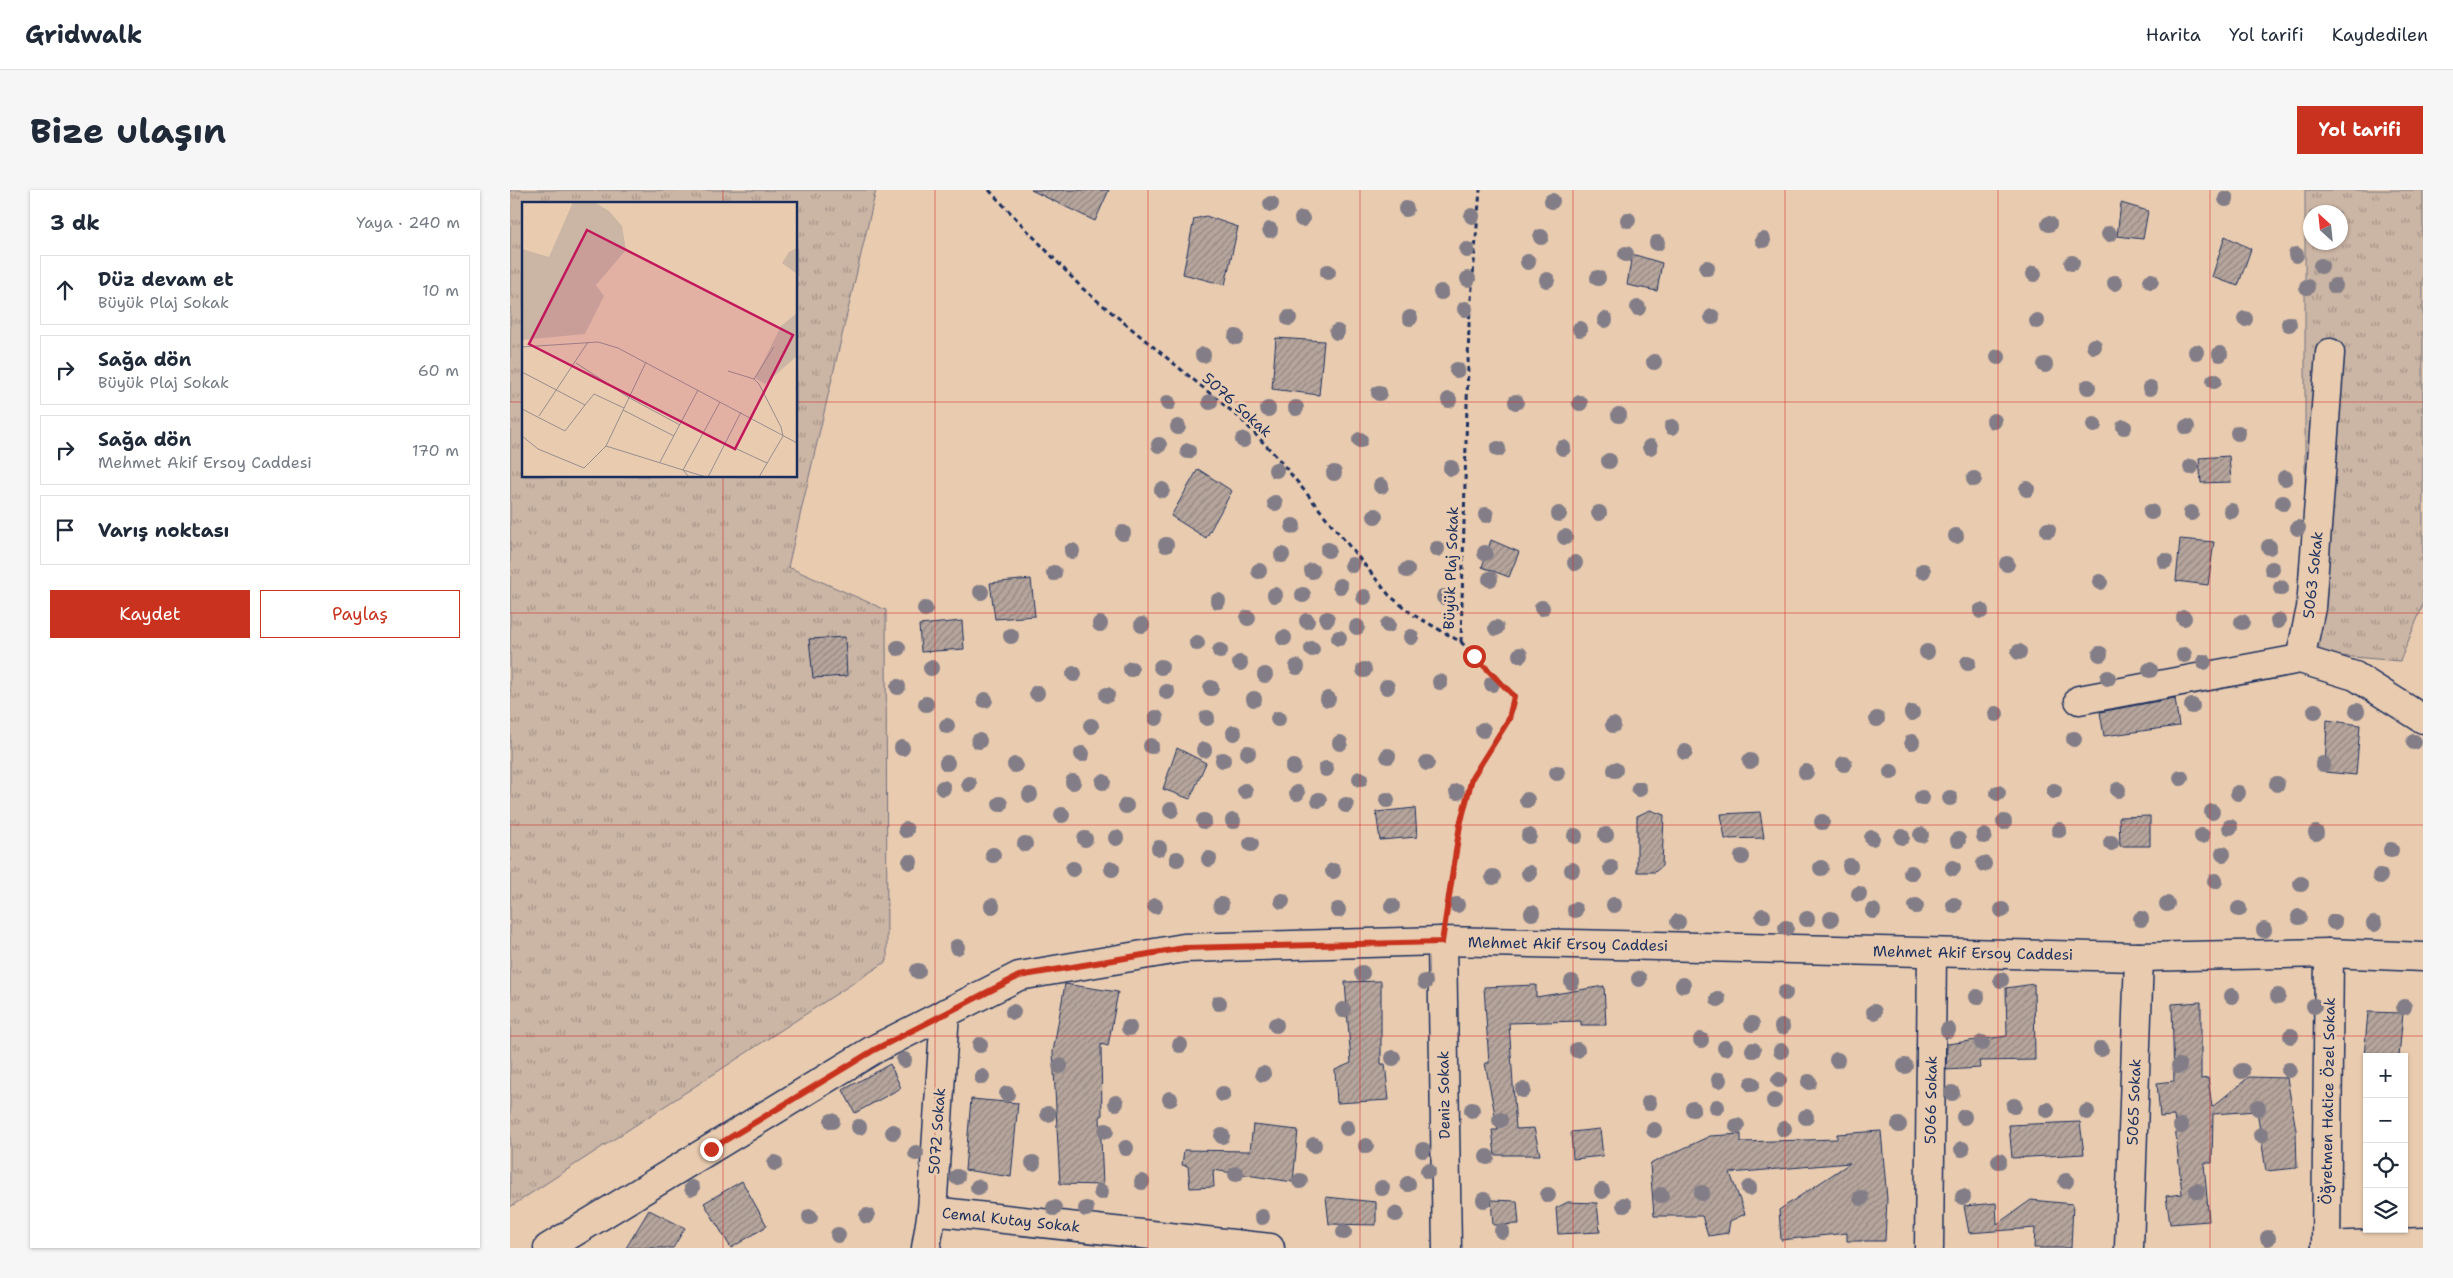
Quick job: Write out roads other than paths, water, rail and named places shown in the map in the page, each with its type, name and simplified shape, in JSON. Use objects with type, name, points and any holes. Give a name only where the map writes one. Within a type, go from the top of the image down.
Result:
[{"type":"street","name":"5063 Sokak","points":[[2300,659],[2312,608],[2330,353]]},
{"type":"street","points":[[2079,700],[2300,659],[2355,676],[2423,718]]},
{"type":"street","name":"Mehmet Akif Ersoy Caddesi","points":[[548,1248],[874,1050],[1019,976],[1184,948],[1442,942],[2139,957],[2329,953],[2423,957]]},
{"type":"street","name":"Deniz Sokak","points":[[1442,942],[1447,1248]]},
{"type":"street","name":"5066 Sokak","points":[[1929,1248],[1932,953]]},
{"type":"street","name":"Öğretmen Hatice Özel Sokak","points":[[2326,1247],[2329,953]]},
{"type":"street","name":"5065 Sokak","points":[[2129,1248],[2139,957]]},
{"type":"street","name":"5072 Sokak","points":[[926,1248],[932,1211],[945,1013]]},
{"type":"street","name":"Cemal Kutay Sokak","points":[[932,1211],[1270,1248]]},
{"type":"street","points":[[2326,1247],[2423,1242]]}]
